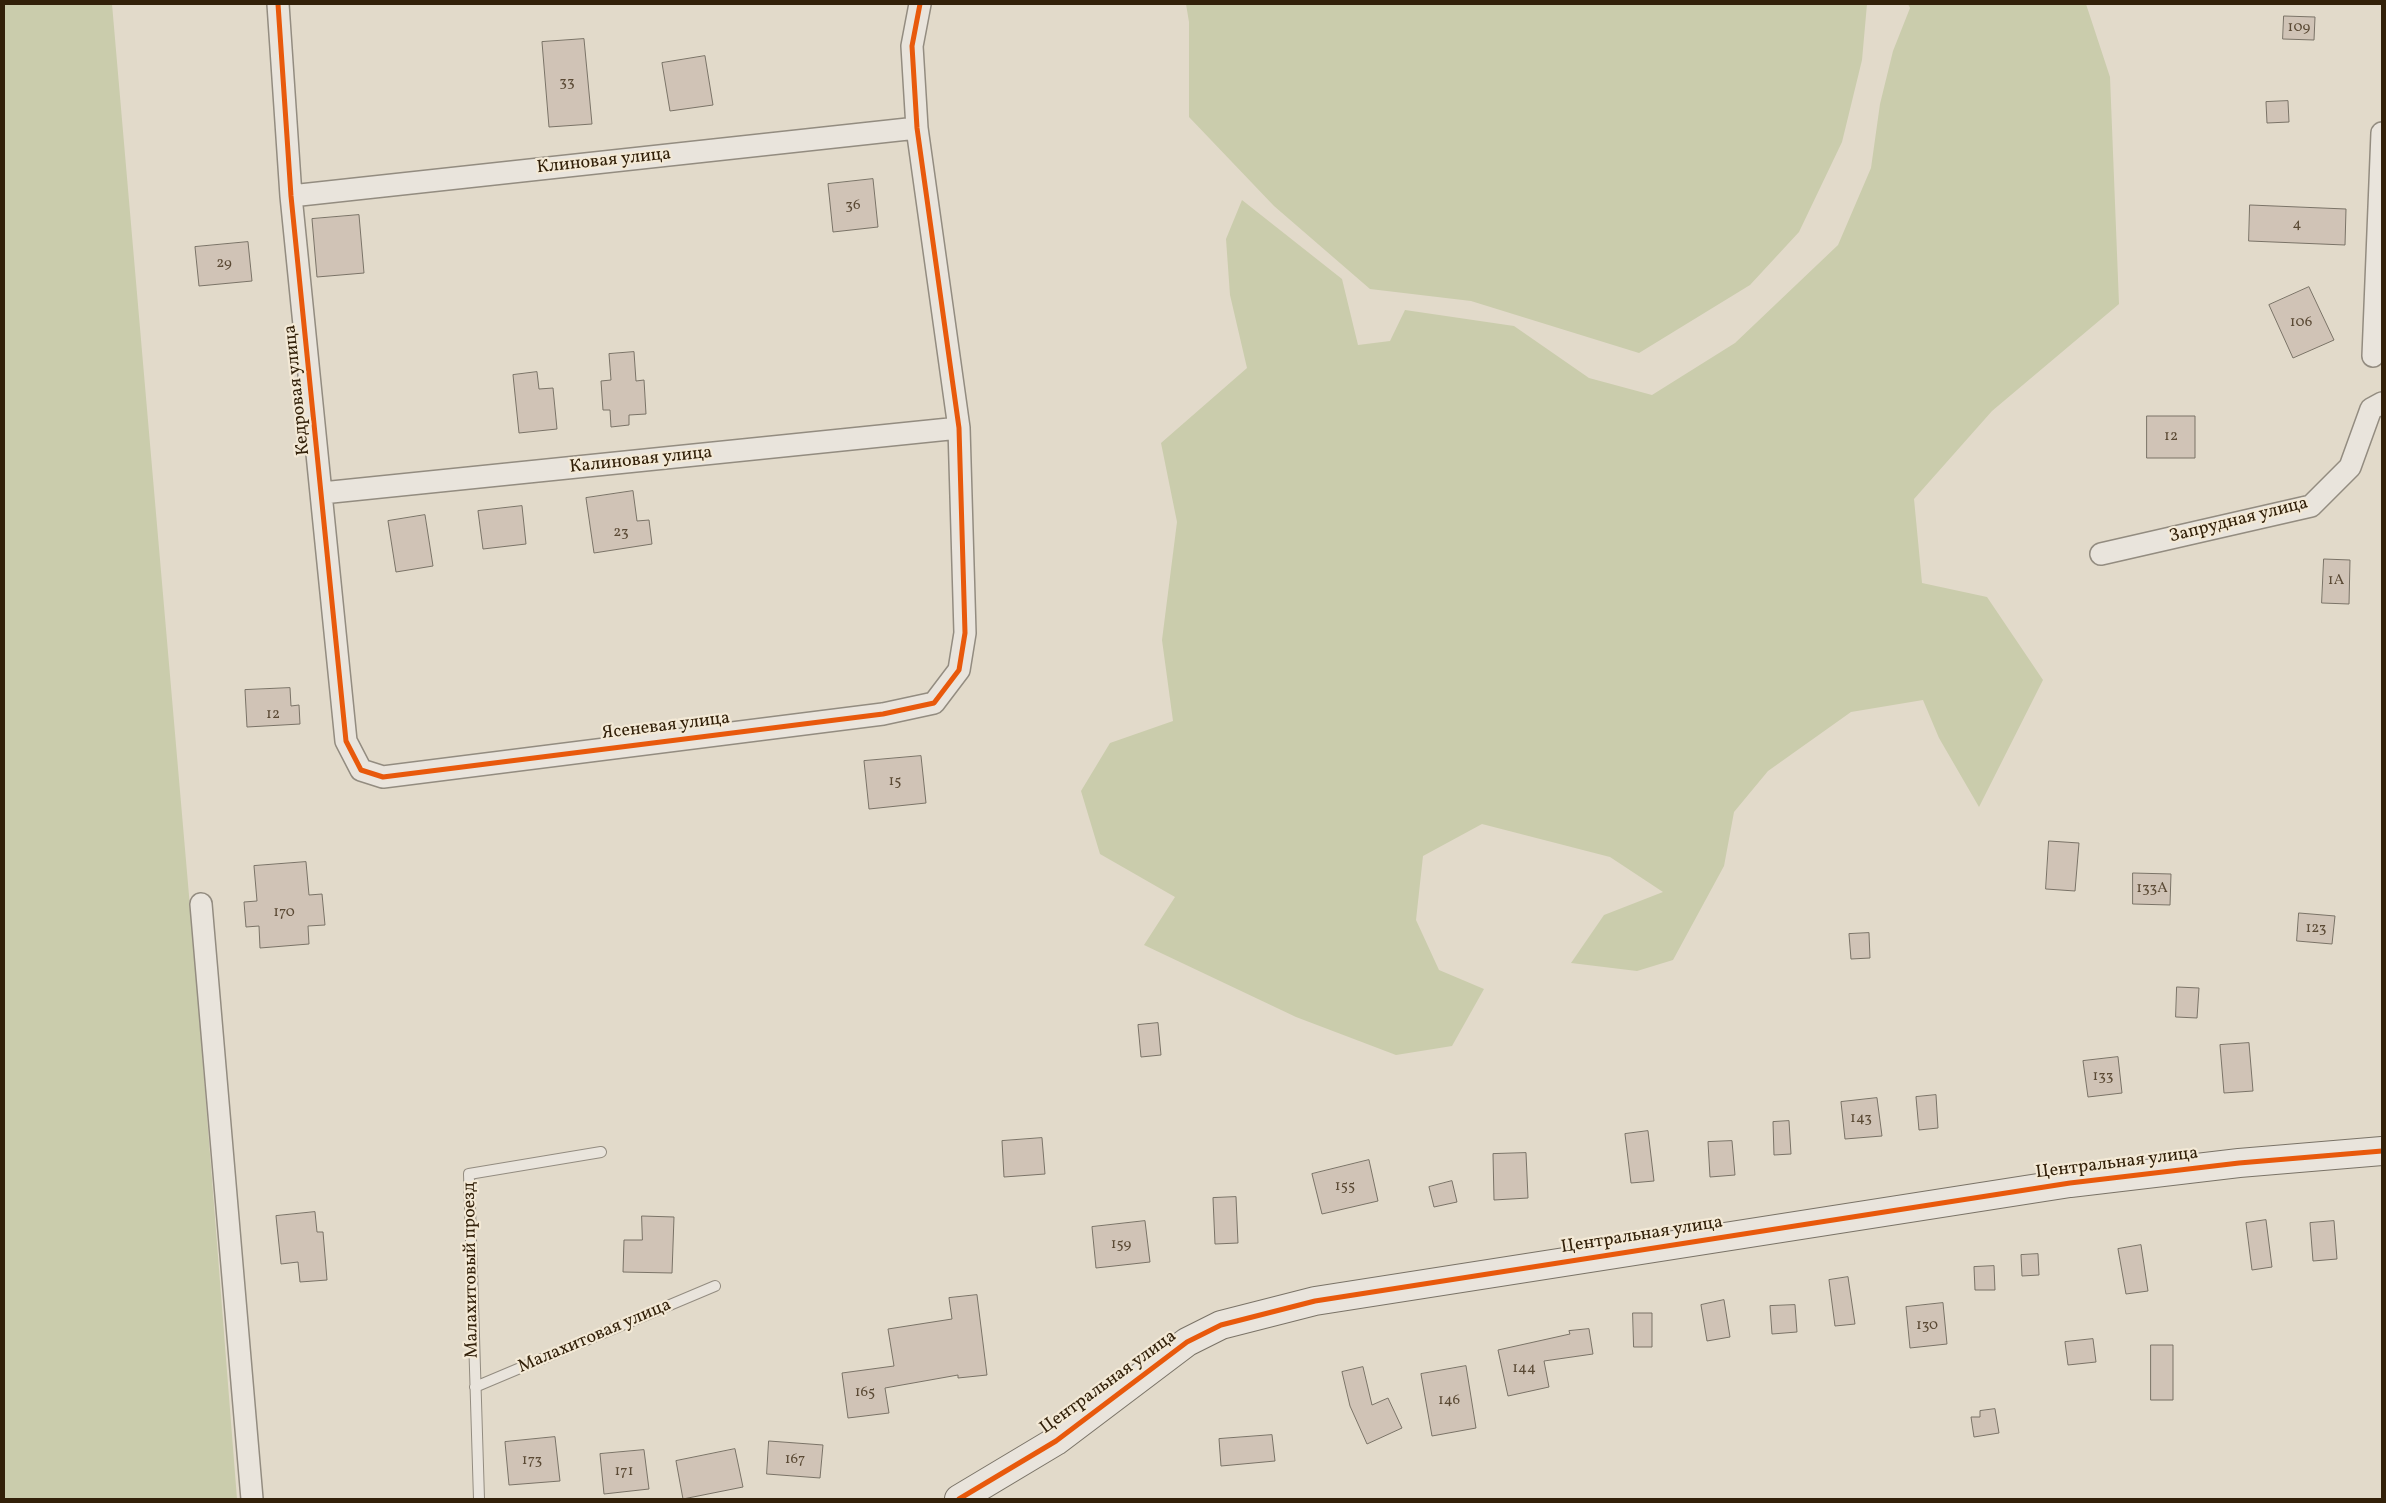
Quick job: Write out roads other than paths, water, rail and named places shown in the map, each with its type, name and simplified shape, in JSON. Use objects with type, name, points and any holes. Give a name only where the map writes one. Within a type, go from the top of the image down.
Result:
[{"type":"street","name":"Кедровая улица","points":[[278,4],[291,196],[346,742],[361,770]]},
{"type":"street","points":[[920,4],[912,46],[917,128],[959,428]]},
{"type":"street","name":"Клиновая улица","points":[[291,196],[917,128]]},
{"type":"street","points":[[2373,356],[2382,133]]},
{"type":"street","name":"Запрудная улица","points":[[2101,554],[2312,506],[2350,467],[2371,410],[2382,403]]},
{"type":"street","name":"Калиновая улица","points":[[322,493],[959,428]]},
{"type":"street","name":"Ясеневая улица","points":[[361,770],[383,777],[883,714],[934,703],[959,670],[965,633],[959,428]]},
{"type":"street","points":[[201,904],[252,1499]]},
{"type":"street","name":"Центральная улица","points":[[959,1499],[1056,1441],[1187,1342],[1221,1325],[1271,1311],[1315,1301],[2070,1183],[2239,1163],[2382,1151]]},
{"type":"lane","name":"Малахитовый проезд","points":[[479,1499],[468,1174],[601,1152]]},
{"type":"lane","name":"Малахитовая улица","points":[[475,1387],[715,1286]]}]
